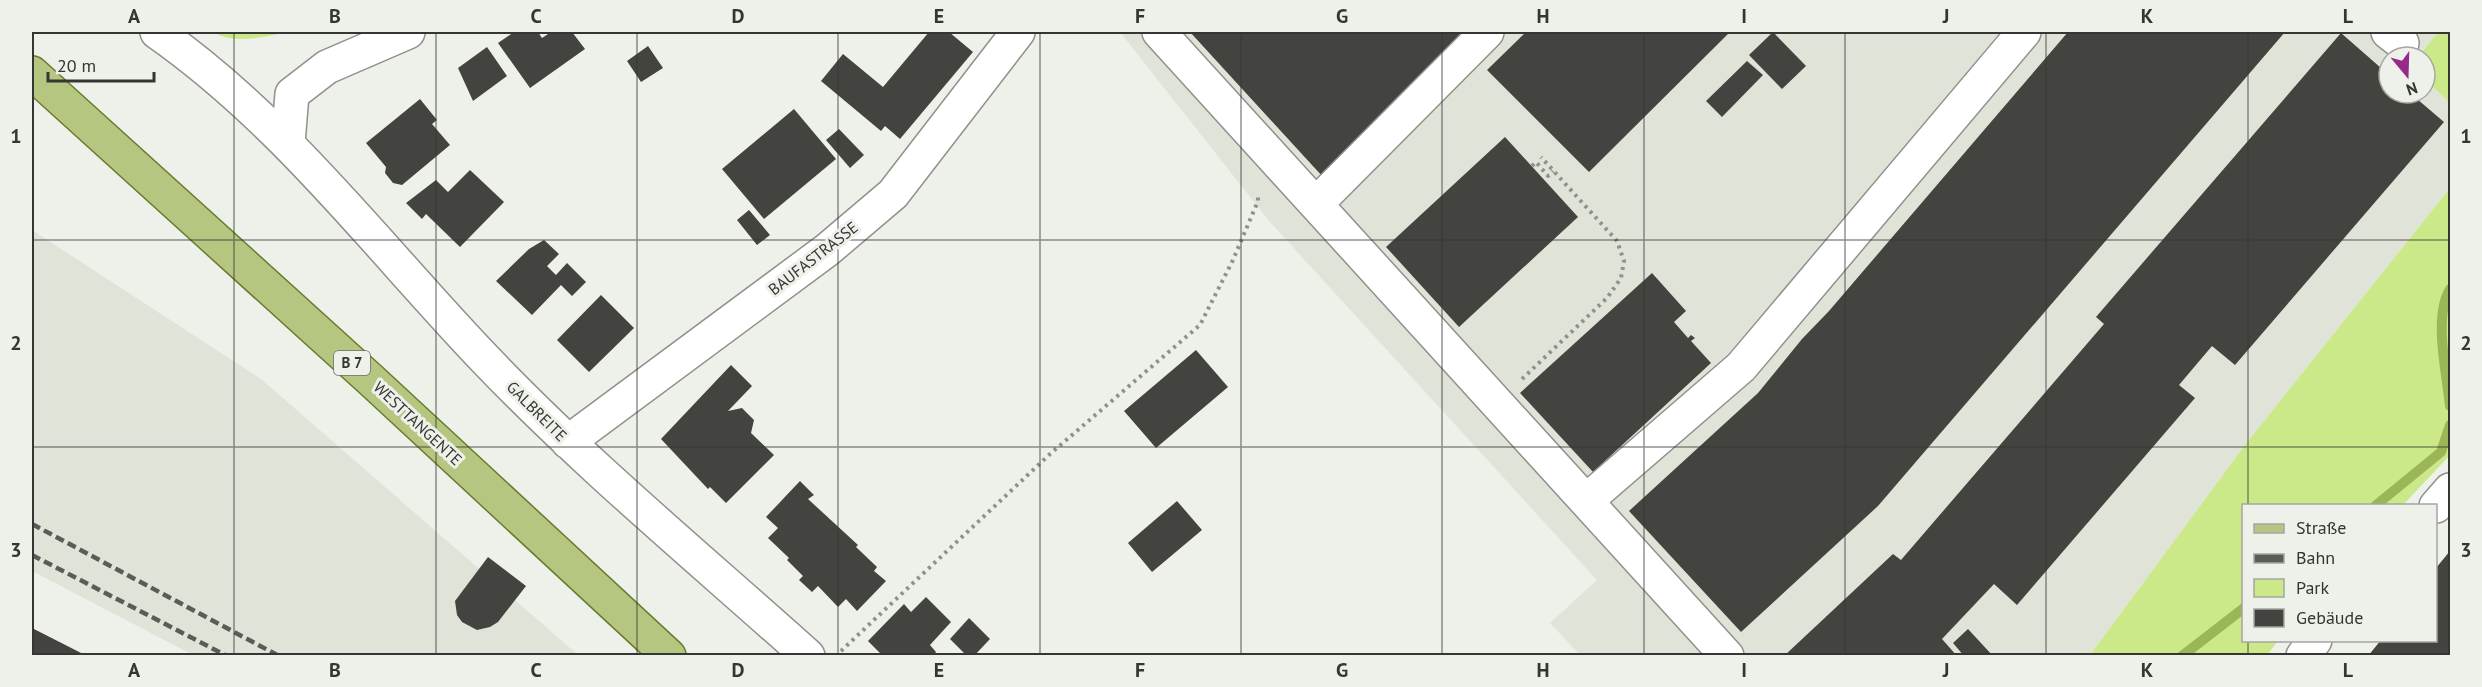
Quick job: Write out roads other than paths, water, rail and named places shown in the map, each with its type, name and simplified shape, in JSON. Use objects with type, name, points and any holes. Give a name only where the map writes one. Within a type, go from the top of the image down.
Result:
[{"type":"main road","name":"WESTTANGENTE","points":[[32,73],[363,372],[669,656]]},
{"type":"street","name":"GALBREITE","points":[[157,32],[179,47],[288,143],[484,358],[568,442],[808,656]]},
{"type":"street","points":[[288,143],[292,94],[327,67],[408,32]]},
{"type":"street","name":"BAUFASTRASSE","points":[[568,442],[827,250],[893,194],[1018,32]]},
{"type":"street","points":[[1159,32],[1317,203],[1726,656]]},
{"type":"street","points":[[1317,203],[1487,32]]},
{"type":"street","points":[[1586,501],[1741,367],[2024,32]]},
{"type":"street","points":[[2437,505],[2451,489]]},
{"type":"street","points":[[2303,656],[2314,642]]},
{"type":"waterway","points":[[2450,289],[2442,315],[2442,346],[2450,406]]},
{"type":"waterway","points":[[2377,504],[2441,452],[2450,425]]},
{"type":"waterway","points":[[2182,656],[2242,610]]},
{"type":"railway","points":[[32,524],[279,656]]},
{"type":"railway","points":[[32,555],[227,656]]}]
